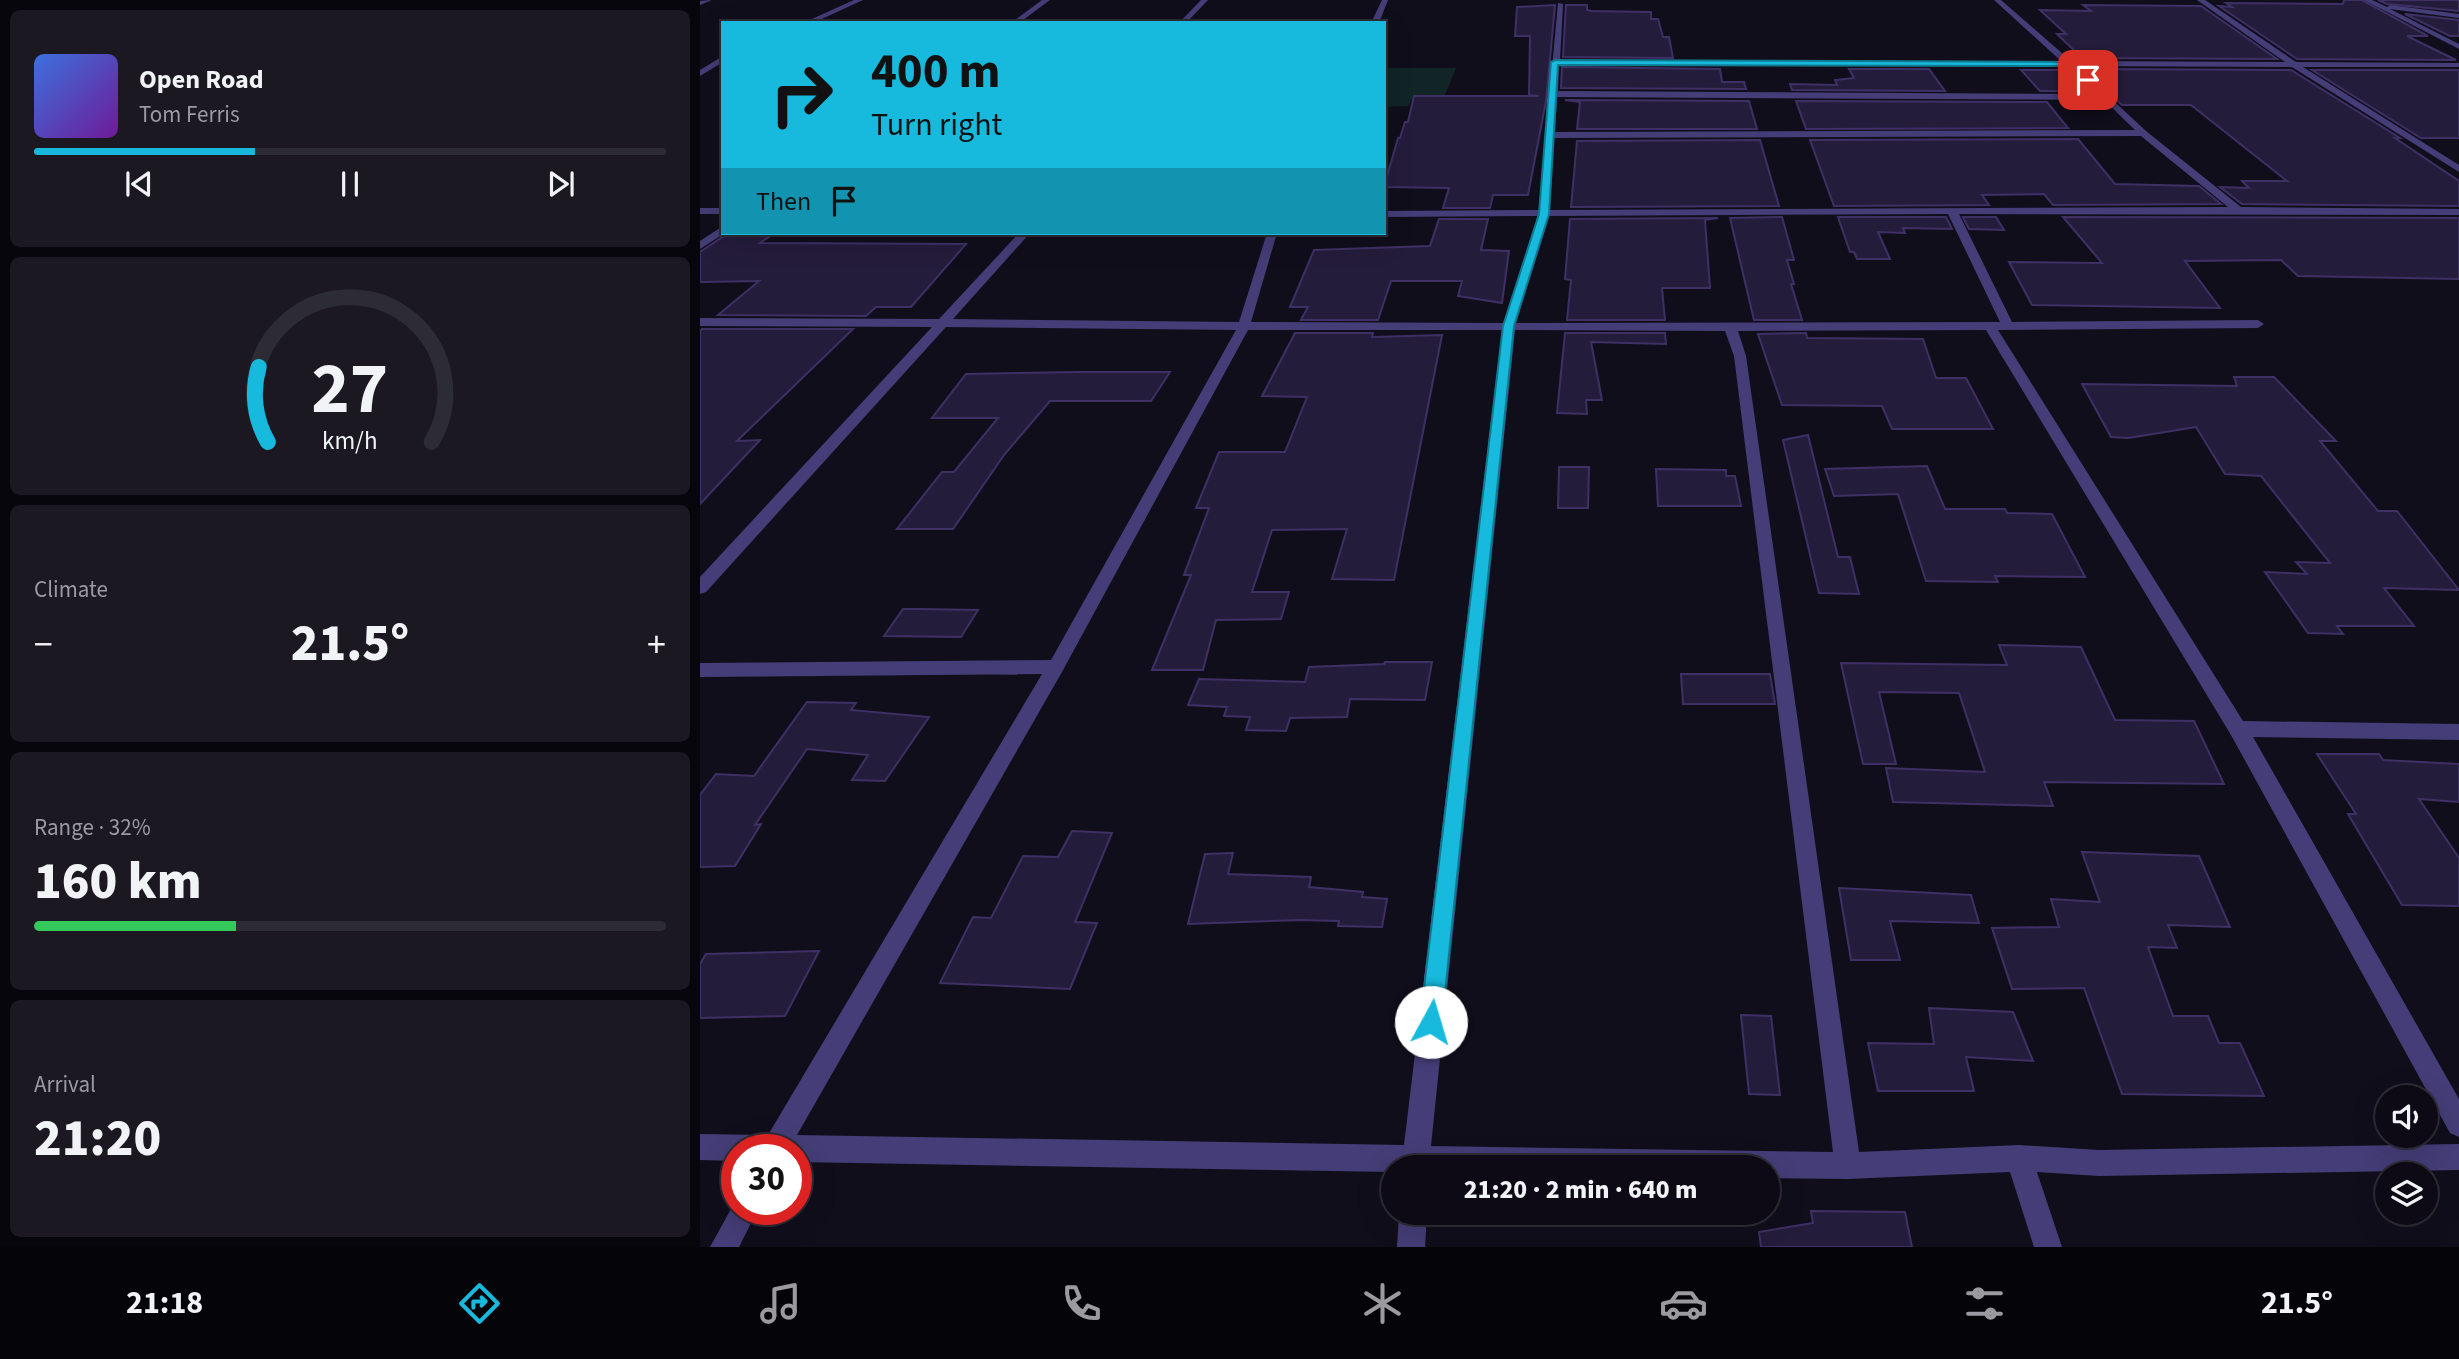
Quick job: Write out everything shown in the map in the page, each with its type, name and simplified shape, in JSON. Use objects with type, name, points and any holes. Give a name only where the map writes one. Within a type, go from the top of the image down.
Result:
[{"type":"street","points":[[700,3],[708,0]]},
{"type":"street","points":[[811,21],[860,0]]},
{"type":"street","points":[[1017,21],[1047,0]]},
{"type":"street","points":[[1184,21],[1205,0]]},
{"type":"street","points":[[1376,21],[1385,0]]},
{"type":"street","points":[[1997,0],[2143,133],[2238,210]]},
{"type":"street","points":[[2200,0],[2295,65],[2459,169]]},
{"type":"street","points":[[2367,0],[2459,47]]},
{"type":"street","points":[[1416,1155],[1509,326],[1544,214],[1560,4]]},
{"type":"street","points":[[2376,5],[2459,16]]},
{"type":"street","points":[[700,58],[721,58]]},
{"type":"street","points":[[700,74],[721,59]]},
{"type":"street","points":[[1555,62],[2459,65]]},
{"type":"street","points":[[1553,94],[2106,97]]},
{"type":"street","points":[[1550,135],[2143,133]]},
{"type":"street","points":[[1386,214],[2238,210],[2459,212]]},
{"type":"street","points":[[700,211],[721,211]]},
{"type":"street","points":[[1953,213],[1999,327],[2238,729],[2459,1124]]},
{"type":"street","points":[[700,246],[721,230]]},
{"type":"street","points":[[700,588],[1024,235]]},
{"type":"street","points":[[783,1134],[1056,667],[1244,326],[1271,235]]},
{"type":"street","points":[[700,323],[944,321],[1244,326],[1999,327],[2258,324]]},
{"type":"street","points":[[1730,326],[1740,356],[1848,1166]]},
{"type":"street","points":[[700,670],[1056,667]]},
{"type":"street","points":[[2238,729],[2459,732]]},
{"type":"street","points":[[700,1147],[721,1147]]},
{"type":"street","points":[[812,1149],[1381,1162]]},
{"type":"street","points":[[1780,1166],[1848,1166],[2020,1158],[2098,1163],[2459,1157]]},
{"type":"street","points":[[2020,1158],[2048,1247]]},
{"type":"street","points":[[724,1247],[736,1225]]},
{"type":"street","points":[[1411,1247],[1412,1225]]},
{"type":"green space","points":[[1386,68],[1456,68],[1445,95],[1414,96],[1408,106],[1386,107]]},
{"type":"building","points":[[2344,0],[2362,0],[2428,36],[2407,36],[2456,60],[2297,59],[2219,6],[2232,7],[2226,3],[2343,4]]},
{"type":"building","points":[[2378,0],[2459,0],[2459,11],[2387,4]]},
{"type":"building","points":[[1555,5],[1546,101],[1528,195],[1493,195],[1490,208],[1443,208],[1449,188],[1386,187],[1398,138],[1405,122],[1408,122],[1414,96],[1539,96],[1529,95],[1530,36],[1515,36],[1517,7]]},
{"type":"building","points":[[1566,5],[1587,5],[1587,10],[1592,11],[1651,12],[1651,19],[1658,19],[1663,37],[1669,37],[1673,58],[1563,57]]},
{"type":"building","points":[[2083,5],[2201,6],[2277,59],[2082,58],[2057,34],[2066,34],[2040,10],[2091,11]]},
{"type":"building","points":[[2405,14],[2459,20],[2459,36],[2450,36]]},
{"type":"building","points":[[1562,67],[1720,69],[1722,82],[1744,82],[1746,89],[1561,88]]},
{"type":"building","points":[[1849,69],[1929,69],[1945,91],[1792,90],[1790,84],[1837,85],[1835,80],[1854,78]]},
{"type":"building","points":[[2021,70],[2068,70],[2091,91],[2040,91]]},
{"type":"building","points":[[2084,70],[2291,70],[2400,138],[2395,138],[2459,181],[2459,206],[2242,204],[2220,187],[2249,188],[2242,181],[2287,181],[2191,105],[2122,105]]},
{"type":"building","points":[[2312,70],[2459,70],[2459,138],[2421,138]]},
{"type":"building","points":[[1565,100],[1749,101],[1757,129],[1577,129],[1580,102]]},
{"type":"building","points":[[1796,101],[2047,102],[2068,128],[1806,129]]},
{"type":"building","points":[[2078,139],[2115,184],[2199,186],[2221,204],[2053,205],[2044,194],[1982,195],[1989,205],[1834,206],[1810,140]]},
{"type":"building","points":[[1760,140],[1779,206],[1571,207],[1577,141]]},
{"type":"building","points":[[1782,217],[1794,260],[1787,260],[1794,284],[1791,284],[1802,320],[1754,320],[1730,218]]},
{"type":"building","points":[[1838,217],[1946,217],[1952,229],[1903,228],[1905,233],[1878,232],[1890,259],[1857,259],[1854,252],[1850,252]]},
{"type":"building","points":[[1963,217],[1996,217],[2004,230],[1969,229]]},
{"type":"building","points":[[2063,217],[2459,218],[2459,279],[2298,276],[2281,260],[2185,261],[2220,308],[2032,305],[2009,262],[2102,263]]},
{"type":"building","points":[[1718,218],[1705,220],[1710,288],[1662,288],[1665,320],[1567,320],[1571,280],[1565,279],[1570,219]]},
{"type":"building","points":[[1439,219],[1488,219],[1481,250],[1509,251],[1502,303],[1458,296],[1462,281],[1391,281],[1378,320],[1301,320],[1308,307],[1290,307],[1314,250],[1430,246]]},
{"type":"building","points":[[726,235],[772,235],[760,243],[966,244],[911,307],[876,307],[866,316],[718,315],[759,281],[700,282],[700,252]]},
{"type":"building","points":[[853,329],[737,441],[760,440],[700,504],[700,331]]},
{"type":"building","points":[[1295,333],[1373,333],[1372,337],[1442,335],[1394,580],[1332,579],[1347,529],[1272,530],[1252,592],[1289,592],[1281,619],[1216,620],[1203,670],[1152,670],[1191,575],[1184,575],[1209,508],[1196,508],[1219,452],[1285,452],[1307,397],[1262,396]]},
{"type":"building","points":[[1565,333],[1665,333],[1666,344],[1591,342],[1602,400],[1586,400],[1587,414],[1557,413]]},
{"type":"building","points":[[1806,333],[1807,338],[1923,339],[1936,378],[1966,378],[1993,429],[1892,429],[1882,406],[1782,405],[1758,334]]},
{"type":"building","points":[[1170,372],[1151,401],[1050,401],[1004,455],[953,529],[897,529],[942,472],[954,472],[998,418],[932,418],[966,374]]},
{"type":"building","points":[[2234,377],[2274,377],[2336,441],[2320,441],[2378,511],[2397,511],[2459,590],[2384,588],[2414,626],[2337,626],[2343,634],[2308,633],[2265,572],[2307,574],[2296,562],[2330,563],[2261,476],[2225,474],[2196,427],[2128,438],[2111,437],[2082,384],[2237,386]]},
{"type":"building","points":[[1808,435],[1838,557],[1850,557],[1859,594],[1819,593],[1783,440]]},
{"type":"building","points":[[1927,466],[1945,509],[2005,509],[2007,513],[2052,514],[2085,577],[1995,576],[1998,582],[1926,581],[1898,494],[1834,496],[1825,469]]},
{"type":"building","points":[[1559,467],[1589,467],[1588,508],[1558,508]]},
{"type":"building","points":[[1656,469],[1726,470],[1726,476],[1735,476],[1741,506],[1658,506]]},
{"type":"building","points":[[903,609],[978,610],[961,637],[884,636]]},
{"type":"building","points":[[1999,645],[2081,647],[2115,720],[2194,721],[2224,784],[2044,782],[2053,806],[1893,802],[1886,768],[1985,772],[1959,693],[1879,692],[1896,764],[1863,764],[1841,663],[2007,665]]},
{"type":"building","points":[[1432,662],[1425,700],[1350,699],[1347,717],[1290,718],[1286,731],[1246,730],[1250,717],[1224,716],[1227,707],[1188,705],[1199,679],[1305,682],[1309,667]]},
{"type":"building","points":[[1681,674],[1770,674],[1775,704],[1683,704]]},
{"type":"building","points":[[807,702],[856,703],[851,710],[929,717],[885,781],[852,780],[868,755],[807,749],[755,825],[761,824],[735,866],[700,867],[700,795],[716,774],[754,776]]},
{"type":"building","points":[[2317,754],[2379,754],[2383,760],[2459,764],[2459,802],[2419,799],[2459,858],[2459,906],[2402,905],[2348,814],[2356,814]]},
{"type":"building","points":[[1072,831],[1112,833],[1075,922],[1097,923],[1070,989],[940,983],[973,917],[991,918],[1023,856],[1058,857]]},
{"type":"building","points":[[2082,852],[2199,856],[2230,927],[2168,925],[2177,948],[2148,947],[2173,1016],[2208,1016],[2219,1043],[2240,1043],[2264,1096],[2122,1094],[2084,988],[2012,989],[1992,928],[2059,927],[2051,899],[2100,902]]},
{"type":"building","points":[[1233,853],[1228,874],[1311,877],[1309,887],[1363,892],[1362,897],[1387,899],[1382,927],[1338,926],[1339,921],[1300,920],[1188,924],[1205,854]]},
{"type":"building","points":[[1839,888],[1971,895],[1979,923],[1890,921],[1900,960],[1851,960]]},
{"type":"building","points":[[819,951],[785,1016],[700,1018],[700,964],[706,954]]},
{"type":"building","points":[[1929,1008],[2013,1012],[2033,1061],[1966,1057],[1974,1091],[1878,1091],[1868,1043],[1934,1044]]},
{"type":"building","points":[[1741,1015],[1771,1016],[1780,1095],[1749,1094]]},
{"type":"building","points":[[1811,1211],[1905,1212],[1912,1247],[1761,1247],[1759,1232],[1813,1223]]},
{"type":"route","points":[[1431,1022],[1509,326],[1544,214],[1555,62],[2070,64],[2088,80]]}]
